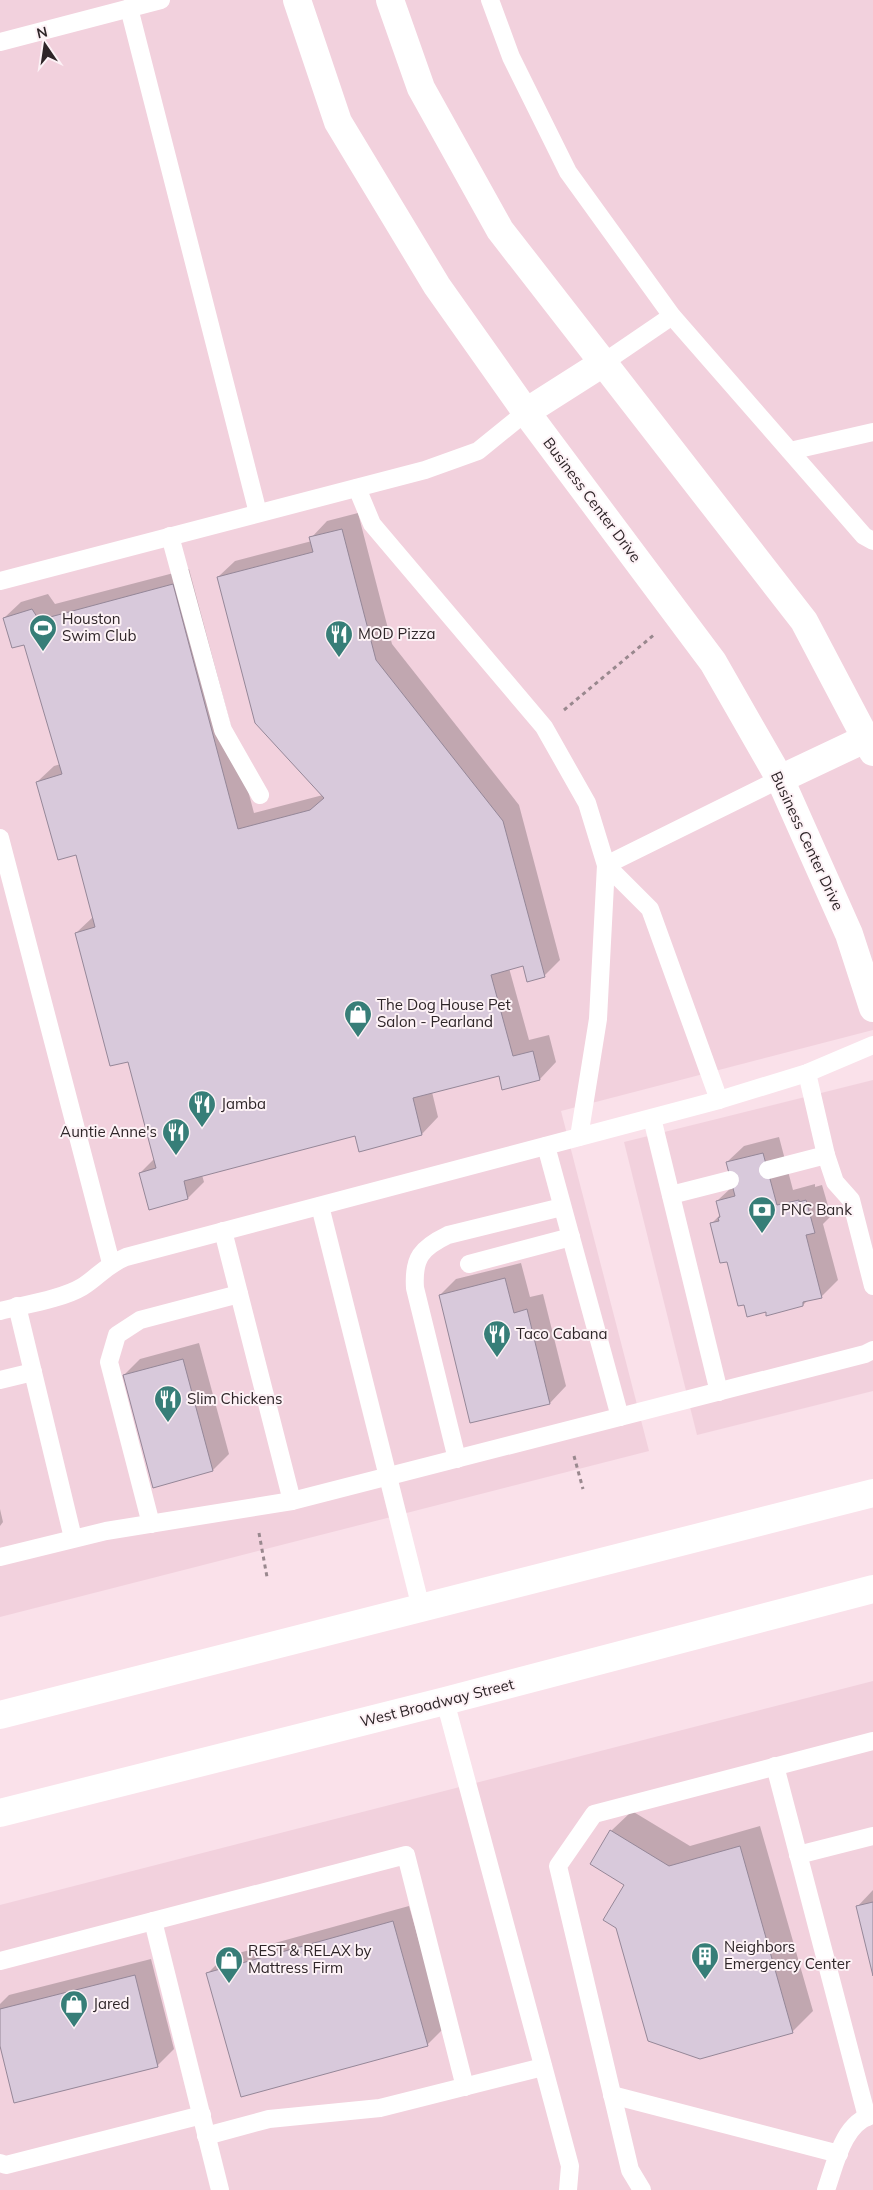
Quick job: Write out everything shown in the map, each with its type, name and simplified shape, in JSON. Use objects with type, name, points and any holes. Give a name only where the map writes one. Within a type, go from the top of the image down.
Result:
[{"type":"street","name":"Business Center Drive","points":[[297,0],[338,122],[437,286],[526,412],[714,662],[780,779],[849,934],[873,1008]]},
{"type":"street","points":[[390,0],[421,88],[500,230],[804,622],[871,742],[780,779]]},
{"type":"street","points":[[526,412],[603,363]]},
{"type":"street","points":[[0,1715],[873,1493]]},
{"type":"street","name":"West Broadway Street","points":[[0,1813],[445,1701],[873,1589]]},
{"type":"lane","points":[[0,42],[161,0]]},
{"type":"lane","points":[[490,0],[511,57],[568,172],[672,316],[864,536],[873,541]]},
{"type":"lane","points":[[129,8],[258,513]]},
{"type":"lane","points":[[603,363],[672,316]]},
{"type":"lane","points":[[0,581],[425,470],[478,450],[526,412]]},
{"type":"lane","points":[[790,451],[873,432]]},
{"type":"lane","points":[[357,488],[372,524],[544,727],[587,803],[606,865],[598,1019],[579,1137]]},
{"type":"lane","points":[[170,536],[223,730],[260,795]]},
{"type":"lane","points":[[606,865],[780,779]]},
{"type":"lane","points":[[0,838],[111,1263]]},
{"type":"lane","points":[[606,865],[650,909],[719,1100]]},
{"type":"lane","points":[[73,1538],[33,1372],[8,1308],[63,1294],[82,1287],[111,1263],[126,1257],[719,1100],[807,1073],[873,1045]]},
{"type":"lane","points":[[807,1073],[826,1155],[836,1182],[850,1200],[873,1286]]},
{"type":"lane","points":[[652,1118],[719,1392]]},
{"type":"lane","points":[[546,1146],[620,1417]]},
{"type":"lane","points":[[768,1170],[826,1155]]},
{"type":"lane","points":[[671,1194],[730,1180]]},
{"type":"lane","points":[[320,1206],[421,1608]]},
{"type":"lane","points":[[458,1459],[414,1288],[414,1269],[419,1255],[434,1242],[448,1235],[562,1207]]},
{"type":"lane","points":[[222,1231],[292,1501]]},
{"type":"lane","points":[[469,1264],[571,1237]]},
{"type":"lane","points":[[151,1524],[109,1362],[117,1335],[140,1320],[239,1294]]},
{"type":"lane","points":[[0,1557],[73,1538],[292,1501],[869,1352]]},
{"type":"lane","points":[[0,1380],[33,1372]]},
{"type":"lane","points":[[445,1701],[570,2166],[568,2190]]},
{"type":"lane","points":[[642,2190],[630,2170],[558,1866],[594,1814],[873,1741]]},
{"type":"lane","points":[[775,1766],[870,2116],[845,2136],[826,2190]]},
{"type":"lane","points":[[798,1855],[873,1836]]},
{"type":"lane","points":[[0,1961],[406,1855],[465,2087]]},
{"type":"lane","points":[[153,1921],[220,2190]]},
{"type":"lane","points":[[206,2136],[269,2120],[380,2108],[543,2067]]},
{"type":"lane","points":[[612,2095],[839,2154]]},
{"type":"lane","points":[[0,2163],[6,2165],[202,2115]]},
{"type":"path","points":[[544,727],[659,630]]},
{"type":"path","points":[[568,1431],[583,1489]]},
{"type":"path","points":[[255,1507],[267,1577]]},
{"type":"shaded area","points":[[0,0],[873,0],[873,1030],[561,1111],[649,1451],[0,1617]]},
{"type":"shaded area","points":[[873,1080],[873,1391],[697,1435],[624,1142]]},
{"type":"shaded area","points":[[873,1681],[873,2190],[0,2190],[0,1905]]},
{"type":"building","points":[[342,529],[376,660],[503,821],[545,977],[527,982],[523,966],[491,975],[513,1056],[533,1051],[540,1080],[502,1090],[499,1076],[413,1098],[422,1135],[359,1152],[355,1136],[184,1181],[188,1199],[149,1210],[139,1173],[156,1168],[128,1062],[110,1066],[75,933],[95,927],[76,855],[58,860],[36,782],[62,774],[24,645],[12,648],[3,618],[32,609],[39,620],[173,584],[238,829],[310,810],[324,798],[255,723],[217,577],[313,552],[309,537]]},
{"type":"building","name":"PNC Bank","points":[[763,1153],[777,1205],[806,1200],[815,1233],[806,1235],[822,1298],[803,1302],[803,1306],[766,1316],[766,1312],[747,1317],[744,1305],[738,1306],[727,1262],[720,1263],[710,1223],[719,1221],[718,1218],[720,1217],[716,1201],[735,1196],[726,1162]]},
{"type":"building","name":"Taco Cabana","points":[[505,1278],[514,1313],[527,1309],[550,1404],[470,1423],[439,1295]]},
{"type":"building","name":"Slim Chickens","points":[[183,1359],[213,1471],[153,1488],[123,1375]]},
{"type":"building","name":"Neighbors Emergency Center","points":[[610,1830],[669,1866],[740,1846],[793,2033],[700,2059],[648,2041],[616,1928],[603,1920],[624,1885],[590,1864]]},
{"type":"building","points":[[873,1902],[873,1976],[856,1906]]},
{"type":"building","points":[[393,1921],[428,2046],[241,2097],[206,1973]]},
{"type":"building","name":"Jared","points":[[135,1975],[158,2067],[14,2103],[0,2046],[0,2009]]},
{"type":"place","name":"Houston Swim Club","points":[[43,652]]},
{"type":"place","name":"MOD Pizza","points":[[339,658]]},
{"type":"place","name":"The Dog House Pet Salon - Pearland","points":[[358,1038]]},
{"type":"place","name":"Jamba","points":[[202,1128]]},
{"type":"place","name":"Auntie Anne's","points":[[176,1156]]},
{"type":"place","name":"PNC Bank","points":[[762,1234]]},
{"type":"place","name":"Taco Cabana","points":[[497,1358]]},
{"type":"place","name":"Slim Chickens","points":[[168,1423]]},
{"type":"place","name":"Neighbors Emergency Center","points":[[705,1980]]},
{"type":"place","name":"REST & RELAX by Mattress Firm","points":[[229,1984]]},
{"type":"place","name":"Jared","points":[[74,2028]]}]
